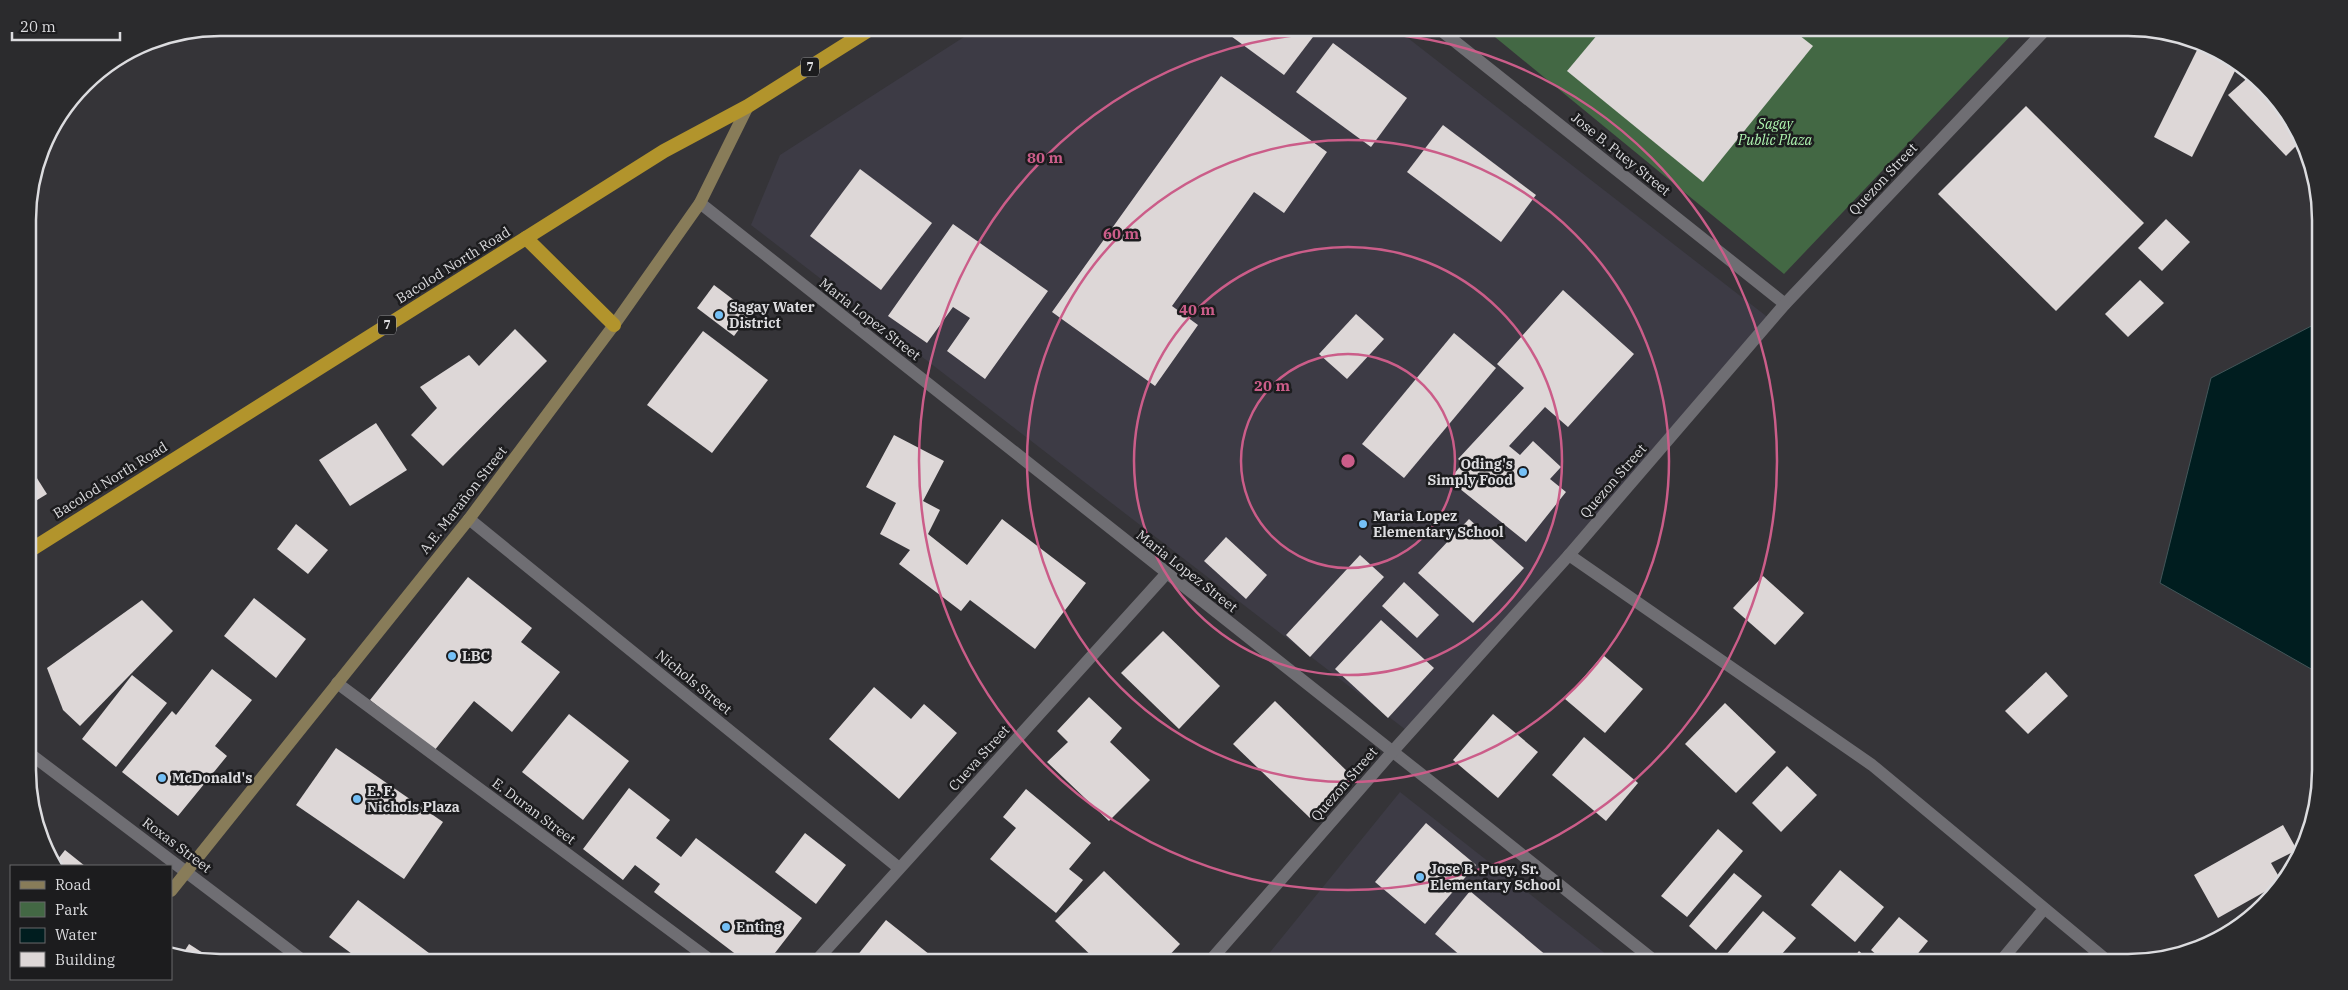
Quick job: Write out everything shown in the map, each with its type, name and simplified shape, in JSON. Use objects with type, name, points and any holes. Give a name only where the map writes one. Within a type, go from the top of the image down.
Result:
[{"type":"highway","name":"Bacolod North Road","points":[[36,547],[664,151],[748,106],[859,36]]},
{"type":"highway","points":[[526,238],[614,325]]},
{"type":"main road","name":"A.E. Marañon Street","points":[[172,890],[469,519],[614,325],[700,203],[748,106]]},
{"type":"street","name":"Jose B. Puey Street","points":[[1448,36],[1785,304]]},
{"type":"street","name":"Quezon Street","points":[[1216,954],[1393,751],[1569,555],[1785,304],[2039,36]]},
{"type":"street","name":"Maria Lopez Street","points":[[700,203],[1166,574],[1393,751],[1646,954]]},
{"type":"street","name":"Nichols Street","points":[[469,519],[900,868]]},
{"type":"street","points":[[1569,555],[1872,765],[2099,954]]},
{"type":"street","name":"Cueva Street","points":[[821,954],[1166,574]]},
{"type":"street","name":"E. Duran Street","points":[[337,684],[702,954]]},
{"type":"street","name":"Roxas Street","points":[[36,757],[294,954]]},
{"type":"street","points":[[2007,954],[2044,909]]},
{"type":"shaded area","name":"Maria Lopez Elementary School","points":[[966,36],[1405,36],[1770,319],[1406,730],[751,225],[780,155]]},
{"type":"shaded area","name":"Jose B. Puey, Sr. Elementary School","points":[[1400,792],[1606,954],[1268,954]]},
{"type":"green space","name":"Sagay Public Plaza","points":[[1494,36],[2010,36],[1784,274]]},
{"type":"water","points":[[2312,326],[2312,669],[2160,583],[2211,378]]},
{"type":"building","points":[[1231,36],[1314,36],[1284,75]]},
{"type":"building","points":[[1596,36],[1800,36],[1813,46],[1703,182],[1567,71]]},
{"type":"building","points":[[1333,43],[1407,98],[1371,147],[1296,92]]},
{"type":"building","points":[[2197,50],[2235,71],[2192,157],[2154,137]]},
{"type":"building","points":[[1221,76],[1327,152],[1284,213],[1254,192],[1172,306],[1198,325],[1155,386],[1052,312]]},
{"type":"building","points":[[2246,79],[2274,108],[2296,146],[2286,156],[2228,95]]},
{"type":"building","points":[[2026,106],[2144,223],[2056,311],[1938,194]]},
{"type":"building","points":[[1443,125],[1536,195],[1501,242],[1407,172]]},
{"type":"building","points":[[860,169],[932,223],[881,290],[810,236]]},
{"type":"building","points":[[2166,219],[2190,242],[2162,271],[2138,248]]},
{"type":"building","points":[[953,224],[1048,291],[985,379],[947,351],[970,318],[953,307],[927,343],[888,316]]},
{"type":"building","points":[[2140,280],[2164,303],[2128,337],[2105,314]]},
{"type":"building","points":[[714,285],[751,313],[734,336],[697,308]]},
{"type":"building","points":[[1563,290],[1634,354],[1568,427],[1545,407],[1509,446],[1520,455],[1533,441],[1561,467],[1550,479],[1566,492],[1526,542],[1449,480],[1463,463],[1458,459],[1524,388],[1497,364]]},
{"type":"building","points":[[1356,314],[1384,339],[1347,379],[1319,354]]},
{"type":"building","points":[[515,329],[547,361],[443,466],[411,435],[437,408],[420,387],[469,355],[479,366]]},
{"type":"building","points":[[703,331],[768,380],[712,453],[647,405]]},
{"type":"building","points":[[1454,333],[1496,368],[1404,478],[1362,444]]},
{"type":"building","points":[[376,423],[407,470],[350,506],[319,460]]},
{"type":"building","points":[[894,435],[944,461],[923,501],[940,510],[928,534],[967,565],[1002,519],[1086,583],[1035,649],[970,600],[961,611],[899,564],[910,550],[880,534],[896,503],[866,487]]},
{"type":"building","points":[[36,477],[47,494],[36,501]]},
{"type":"building","points":[[1469,519],[1524,568],[1473,623],[1418,573]]},
{"type":"building","points":[[296,524],[328,550],[308,574],[277,549]]},
{"type":"building","points":[[1226,537],[1267,575],[1246,599],[1204,561]]},
{"type":"building","points":[[1360,555],[1384,577],[1310,657],[1286,635]]},
{"type":"building","points":[[1763,576],[1804,613],[1775,645],[1733,608]]},
{"type":"building","points":[[468,577],[532,628],[521,642],[560,672],[512,732],[474,701],[434,751],[370,700]]},
{"type":"building","points":[[1404,582],[1439,615],[1417,638],[1382,606]]},
{"type":"building","points":[[254,598],[306,639],[276,678],[224,636]]},
{"type":"building","points":[[142,600],[173,631],[80,726],[63,710],[47,668]]},
{"type":"building","points":[[1381,620],[1434,668],[1388,718],[1335,669]]},
{"type":"building","points":[[1163,631],[1220,686],[1179,729],[1121,673]]},
{"type":"building","points":[[1603,655],[1643,689],[1605,733],[1565,699]]},
{"type":"building","points":[[212,669],[252,700],[215,746],[227,756],[178,816],[122,772],[172,711],[176,715]]},
{"type":"building","points":[[2046,672],[2068,696],[2028,734],[2005,711]]},
{"type":"building","points":[[132,675],[167,703],[116,767],[82,739]]},
{"type":"building","points":[[874,687],[911,719],[924,704],[957,733],[899,799],[829,739]]},
{"type":"building","points":[[1089,697],[1122,728],[1110,742],[1150,780],[1109,821],[1047,762],[1068,742],[1057,731]]},
{"type":"building","points":[[1275,701],[1351,775],[1310,818],[1233,744]]},
{"type":"building","points":[[1725,703],[1776,752],[1736,793],[1685,744]]},
{"type":"building","points":[[569,714],[629,761],[583,820],[522,772]]},
{"type":"building","points":[[1493,714],[1538,752],[1498,798],[1453,760]]},
{"type":"building","points":[[1584,737],[1638,783],[1606,821],[1552,775]]},
{"type":"building","points":[[336,748],[443,822],[404,879],[296,805]]},
{"type":"building","points":[[1787,766],[1817,795],[1781,832],[1752,803]]},
{"type":"building","points":[[629,788],[670,820],[656,838],[681,857],[696,838],[802,918],[774,954],[735,954],[654,892],[660,884],[635,865],[623,880],[583,849]]},
{"type":"building","points":[[1026,789],[1091,843],[1069,869],[1083,880],[1056,913],[990,859],[1016,828],[1003,817]]},
{"type":"building","points":[[1426,823],[1476,865],[1425,924],[1375,882]]},
{"type":"building","points":[[2283,825],[2295,847],[2292,852],[2271,863],[2278,876],[2266,891],[2218,918],[2194,875]]},
{"type":"building","points":[[1718,829],[1743,851],[1687,917],[1661,896]]},
{"type":"building","points":[[805,833],[846,865],[816,904],[775,872]]},
{"type":"building","points":[[65,850],[84,865],[63,865],[59,858]]},
{"type":"building","points":[[1840,870],[1884,907],[1855,942],[1811,905]]},
{"type":"building","points":[[1104,871],[1180,944],[1171,954],[1090,954],[1055,921]]},
{"type":"building","points":[[1734,873],[1762,896],[1716,950],[1689,926]]},
{"type":"building","points":[[1470,891],[1545,954],[1459,954],[1435,934]]},
{"type":"building","points":[[358,900],[430,954],[352,954],[329,937]]},
{"type":"building","points":[[1763,911],[1796,938],[1782,954],[1727,954]]},
{"type":"building","points":[[1899,917],[1928,941],[1917,954],[1876,954],[1871,950]]},
{"type":"building","points":[[886,920],[929,954],[858,954]]},
{"type":"building","points":[[189,944],[202,953],[196,952],[185,950]]},
{"type":"place","name":"Sagay Water District","points":[[719,315]]},
{"type":"place","name":"Oding's Simply Food","points":[[1523,472]]},
{"type":"place","name":"Maria Lopez Elementary School","points":[[1363,524]]},
{"type":"place","name":"LBC","points":[[452,656]]},
{"type":"place","name":"McDonald's","points":[[162,778]]},
{"type":"place","name":"E. F. Nichols Plaza","points":[[357,799]]},
{"type":"place","name":"Jose B. Puey, Sr. Elementary School","points":[[1420,877]]},
{"type":"place","name":"Enting","points":[[726,927]]}]
